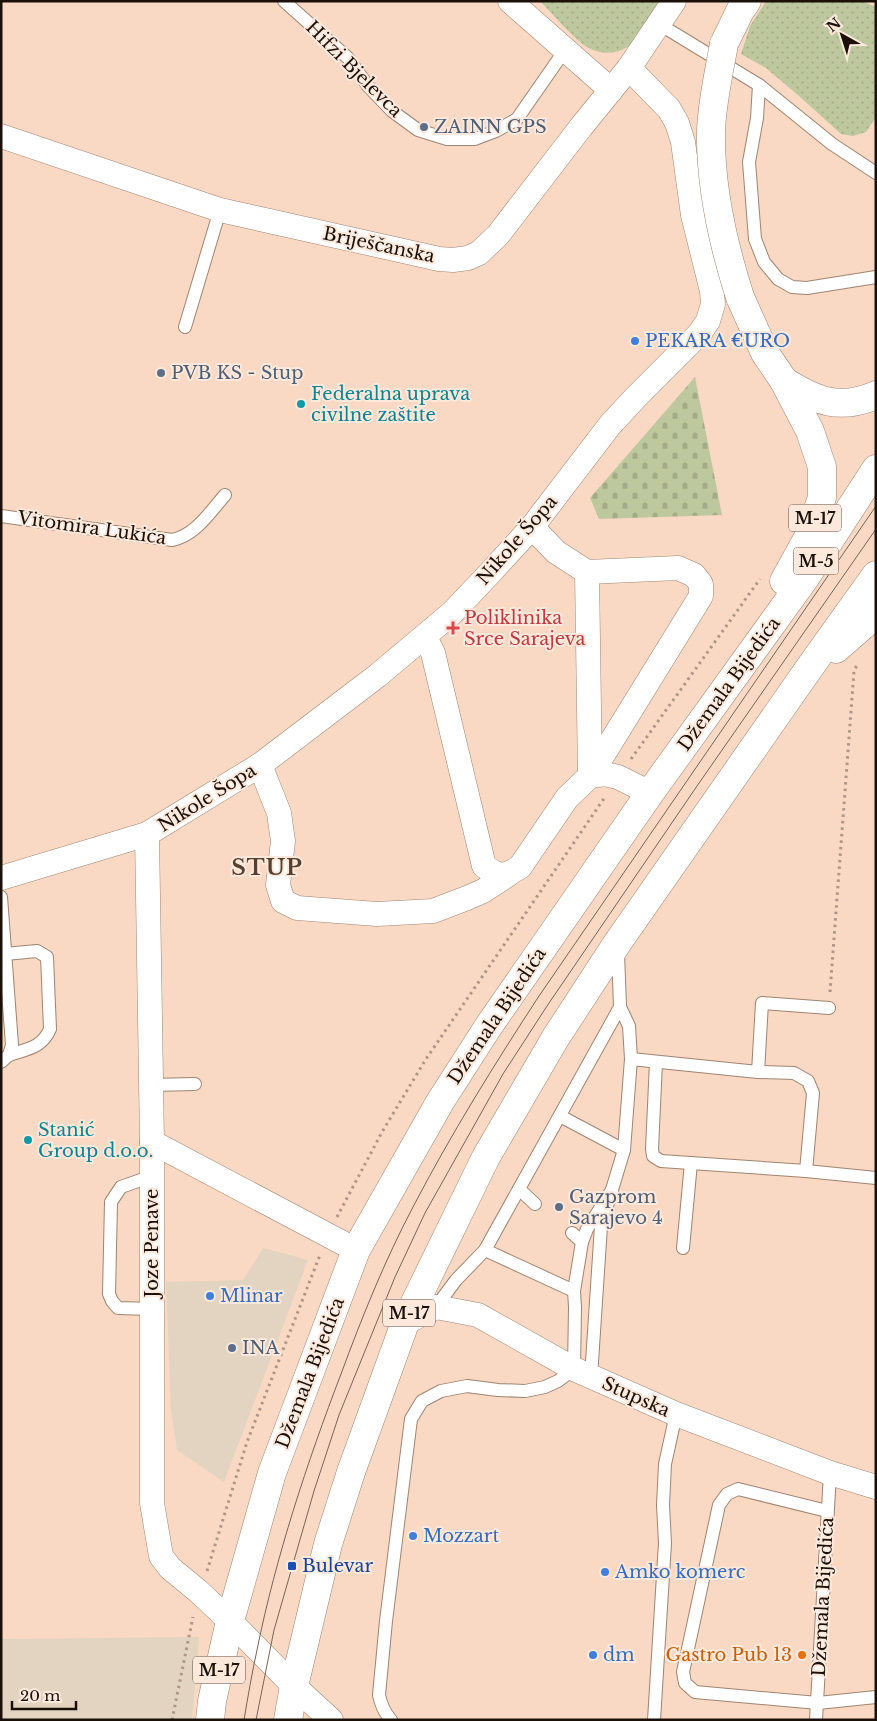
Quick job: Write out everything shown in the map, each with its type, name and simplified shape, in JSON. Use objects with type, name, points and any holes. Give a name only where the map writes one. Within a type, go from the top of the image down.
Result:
[{"type":"main road","name":"M-17","points":[[736,4],[724,44],[716,86],[711,131],[713,178],[718,216],[740,297],[765,353],[784,381],[810,432],[822,467],[822,497],[810,534],[769,609],[753,651]]},
{"type":"main road","points":[[784,381],[808,396],[826,402],[846,404],[876,395]]},
{"type":"main road","name":"Džemala Bijedića","points":[[210,1720],[212,1701],[230,1621],[272,1473],[356,1250],[451,1085],[488,1027],[650,793],[753,651],[844,520],[876,469]]},
{"type":"main road","name":"M-17","points":[[288,1720],[294,1686],[328,1544],[351,1472],[405,1323],[469,1190],[517,1100],[618,942],[876,575]]},
{"type":"main road","points":[[810,667],[832,652],[876,614]]},
{"type":"street","points":[[510,1],[611,90]]},
{"type":"street","points":[[659,24],[674,1]]},
{"type":"street","name":"Briješčanska","points":[[1,136],[220,210],[439,259],[454,260],[468,258],[479,252],[498,235],[629,68],[659,24]]},
{"type":"street","name":"Nikole Šopa","points":[[1,878],[147,834],[260,765],[377,676],[452,613],[483,581],[532,527],[610,425],[700,334],[708,321],[713,304],[710,277],[693,216],[683,142],[678,123],[669,109],[629,68]]},
{"type":"street","points":[[260,765],[279,813],[283,841],[278,885],[283,901],[297,908],[378,914],[433,911],[483,891],[520,867],[567,798],[590,776],[702,596],[701,584],[694,575],[678,568],[587,572],[556,552],[532,527]]},
{"type":"street","points":[[587,572],[590,776]]},
{"type":"street","points":[[425,636],[433,653],[484,866],[495,874],[509,874]]},
{"type":"street","points":[[590,776],[605,774],[618,777],[650,793]]},
{"type":"street","name":"Joze Penave","points":[[147,834],[152,1142],[152,1503],[162,1556],[170,1568],[230,1621]]},
{"type":"street","points":[[152,1142],[356,1250]]},
{"type":"street","points":[[405,1323],[436,1308]]},
{"type":"street","name":"Stupska","points":[[436,1308],[478,1315],[583,1373],[676,1414],[830,1474],[876,1487]]},
{"type":"street","points":[[230,1621],[294,1686],[331,1720]]},
{"type":"lane","name":"Hifzi Bjelevca","points":[[284,1],[348,58],[368,86],[392,110],[418,130],[447,139],[475,138],[496,131],[517,119],[565,50]]},
{"type":"lane","points":[[659,24],[759,85],[825,138],[876,173]]},
{"type":"lane","points":[[759,85],[757,118],[749,162],[755,239],[764,262],[778,280],[792,287],[807,288],[876,278]]},
{"type":"lane","points":[[186,327],[220,210]]},
{"type":"lane","name":"Vitomira Lukića","points":[[1,516],[172,540],[180,539],[190,534],[225,495]]},
{"type":"lane","points":[[1,897],[12,1045],[5,1059]]},
{"type":"lane","points":[[583,1373],[601,1226],[624,1150],[631,1059],[629,1026],[620,1007],[617,968],[618,942]]},
{"type":"lane","points":[[5,954],[37,951],[47,957],[50,1029],[46,1038],[41,1043],[5,1059]]},
{"type":"lane","points":[[758,1072],[762,1003],[829,1008]]},
{"type":"lane","points":[[436,1308],[456,1280],[485,1250],[620,1007]]},
{"type":"lane","points":[[631,1059],[758,1072],[794,1073],[808,1081],[813,1093],[806,1171]]},
{"type":"lane","points":[[656,1062],[652,1149],[653,1156],[661,1162],[806,1171],[876,1178]]},
{"type":"lane","points":[[151,1085],[195,1084]]},
{"type":"lane","points":[[560,1116],[624,1150]]},
{"type":"lane","points":[[683,1248],[691,1163]]},
{"type":"lane","points":[[152,1176],[121,1187],[112,1202],[109,1294],[112,1302],[118,1308],[152,1309]]},
{"type":"lane","points":[[519,1189],[535,1204]]},
{"type":"lane","points":[[583,1373],[574,1290],[582,1242],[587,1229],[612,1190]]},
{"type":"lane","points":[[572,1233],[582,1242]]},
{"type":"lane","points":[[485,1250],[574,1290]]},
{"type":"lane","points":[[391,1720],[381,1705],[379,1695],[386,1621],[411,1419],[422,1402],[441,1391],[468,1386],[525,1391],[545,1387],[558,1380],[583,1373]]},
{"type":"lane","points":[[654,1720],[665,1543],[664,1472],[676,1414]]},
{"type":"lane","name":"Džemala Bijedića","points":[[816,1720],[830,1474]]},
{"type":"lane","points":[[827,1511],[738,1489],[727,1494],[719,1505],[683,1672],[685,1683],[695,1692],[818,1703],[876,1697]]},
{"type":"path","points":[[829,1008],[854,671],[858,662]]},
{"type":"shaded area","points":[[263,1248],[308,1260],[224,1482],[177,1450],[171,1410],[166,1282],[243,1280]]},
{"type":"shaded area","points":[[199,1637],[192,1720],[1,1720],[1,1639]]},
{"type":"green space","points":[[540,1],[662,1],[642,33],[633,43],[620,50],[606,53],[598,52],[584,45]]},
{"type":"green space","points":[[766,1],[862,1],[876,7],[876,117],[866,132],[853,136],[841,134],[766,68],[741,54],[750,26]]},
{"type":"green space","points":[[695,377],[722,515],[599,519],[590,498]]},
{"type":"tram line","points":[[244,1720],[253,1667],[273,1580],[304,1476],[328,1408],[383,1268],[413,1207],[473,1100],[539,996],[876,506]]},
{"type":"tram line","points":[[256,1720],[274,1630],[314,1491],[339,1415],[395,1277],[425,1213],[503,1074],[547,1006],[876,529]]},
{"type":"place","name":"ZAINN GPS","points":[[424,127]]},
{"type":"place","name":"PEKARA €URO","points":[[635,341]]},
{"type":"place","name":"PVB KS - Stup","points":[[161,373]]},
{"type":"place","name":"Federalna uprava civilne zaštite","points":[[301,404]]},
{"type":"place","name":"Poliklinika Srce Sarajeva","points":[[453,628]]},
{"type":"place","name":"Stanić Group d.o.o.","points":[[28,1140]]},
{"type":"place","name":"Gazprom Sarajevo 4","points":[[559,1207]]},
{"type":"place","name":"Mlinar","points":[[210,1296]]},
{"type":"place","name":"INA","points":[[232,1348]]},
{"type":"place","name":"Mozzart","points":[[413,1536]]},
{"type":"place","name":"Bulevar","points":[[292,1566]]},
{"type":"place","name":"Amko komerc","points":[[605,1572]]},
{"type":"place","name":"dm","points":[[593,1655]]},
{"type":"place","name":"Gastro Pub 13","points":[[802,1655]]},
{"type":"district","name":"STUP","points":[[267,867]]}]
